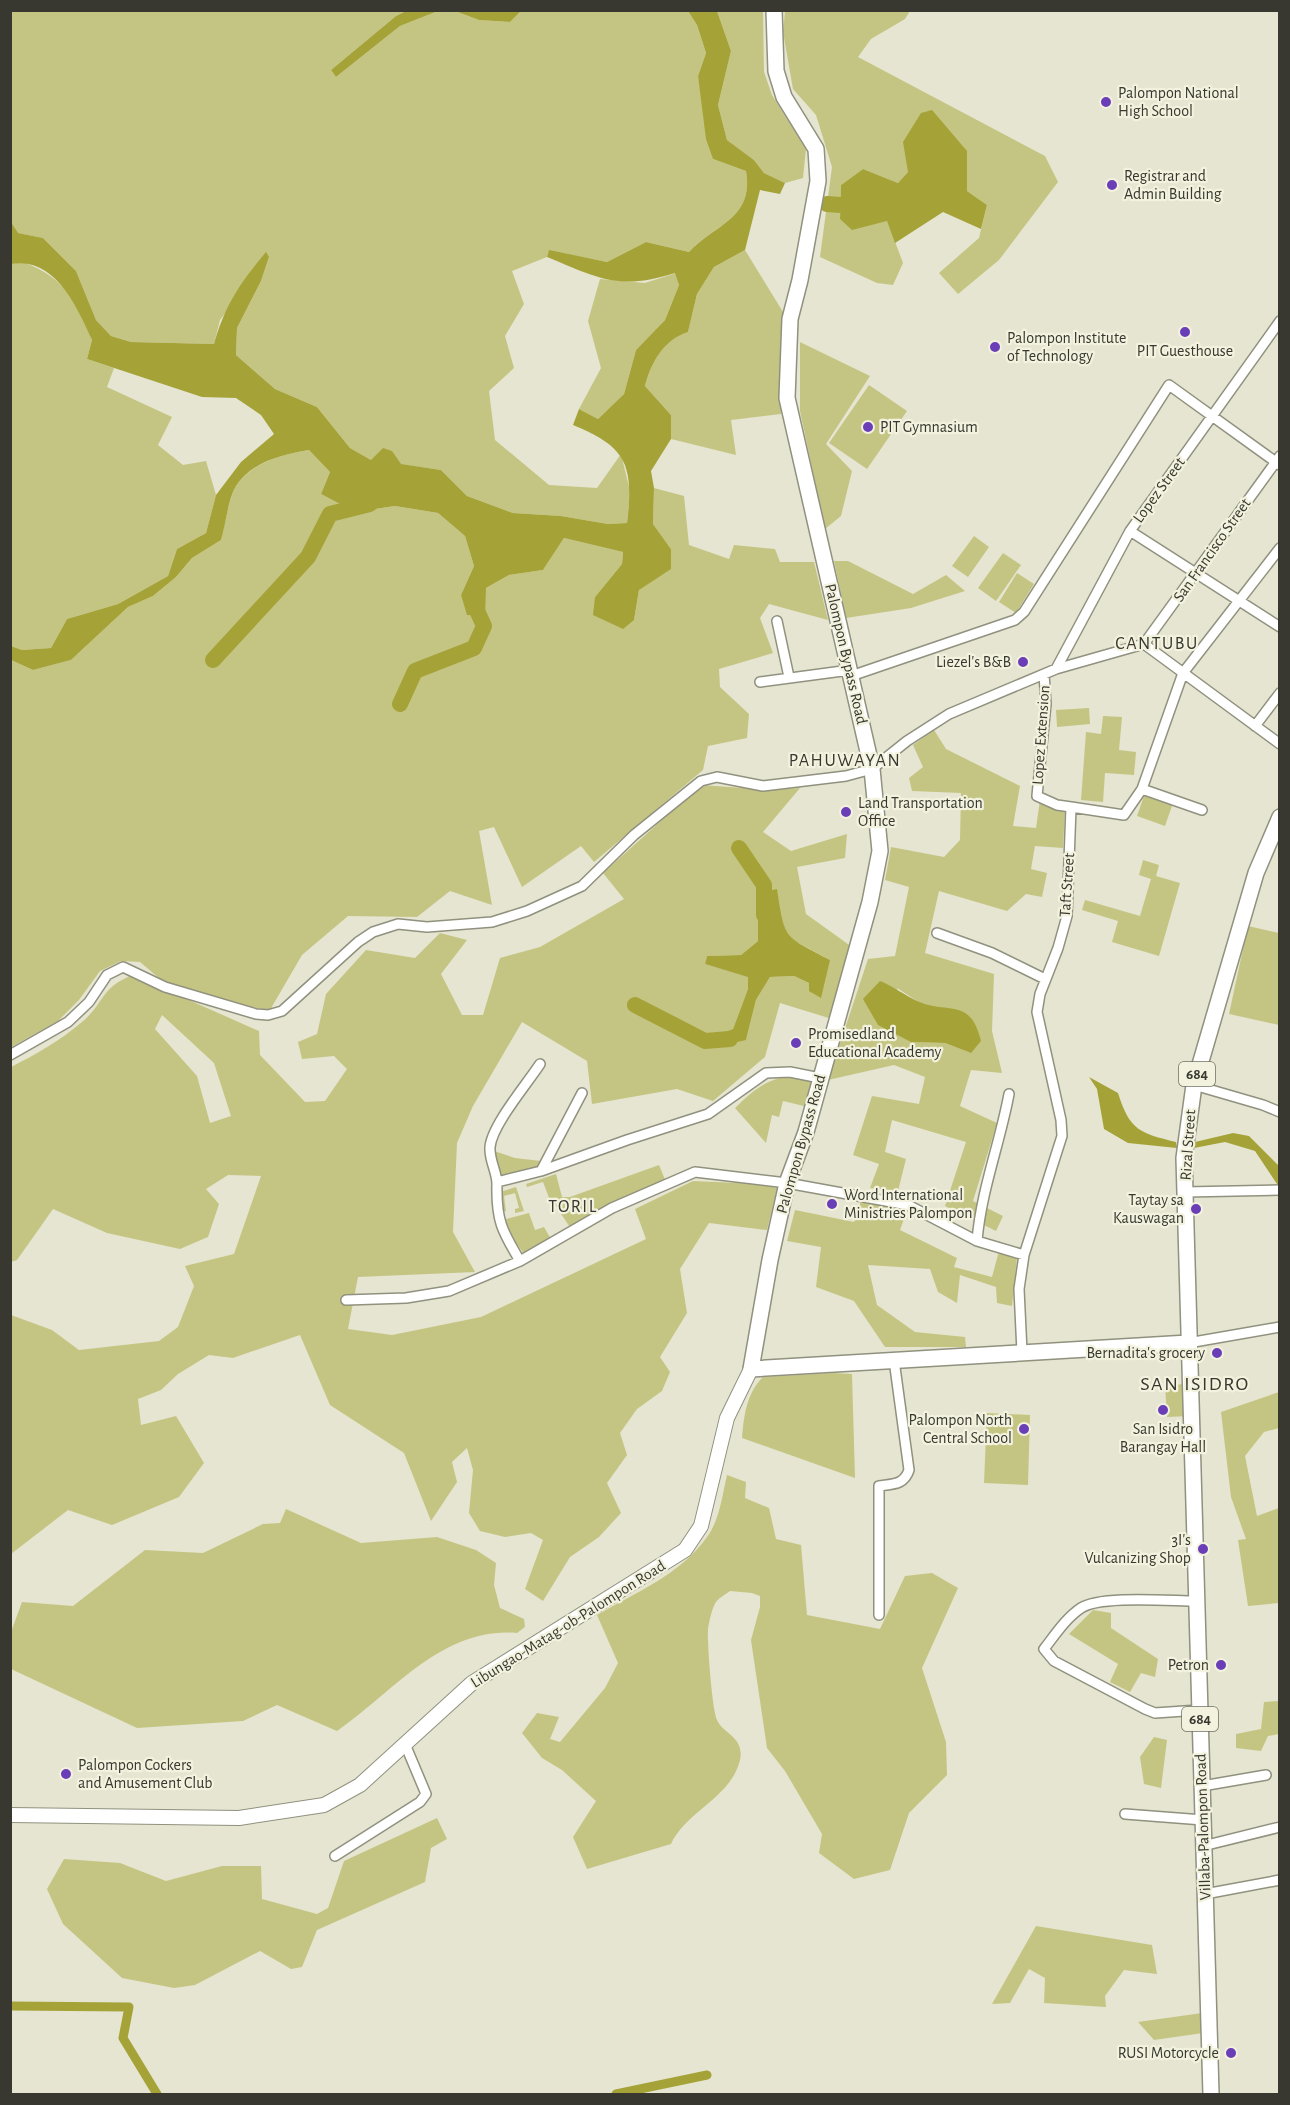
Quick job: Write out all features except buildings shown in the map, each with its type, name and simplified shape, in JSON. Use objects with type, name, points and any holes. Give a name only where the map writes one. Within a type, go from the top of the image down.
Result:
[{"type":"main road","name":"Palompon Bypass Road","points":[[751,1369],[770,1260],[788,1183],[806,1132],[870,902],[880,851],[872,768],[787,398],[790,319],[818,181],[816,149],[784,97],[776,71],[774,10]]},
{"type":"main road","name":"Rizal Street","points":[[1188,1344],[1186,1127],[1194,1085],[1256,873],[1280,817]]},
{"type":"main road","points":[[751,1369],[1188,1344]]},
{"type":"main road","name":"Villaba-Palompon Road","points":[[1188,1344],[1211,2094]]},
{"type":"main road","name":"Libungao-Matag-ob-Palompon Road","points":[[10,1815],[239,1818],[324,1805],[360,1785],[472,1683],[685,1550],[701,1526],[727,1418],[751,1369]]},
{"type":"street","name":"Lopez Street","points":[[1056,669],[1130,531],[1279,323]]},
{"type":"street","points":[[760,682],[789,677],[850,673],[1015,620],[1024,612],[1169,385],[1278,461]]},
{"type":"street","name":"San Francisco Street","points":[[1144,644],[1278,461]]},
{"type":"street","points":[[1130,531],[1280,627]]},
{"type":"street","points":[[1071,807],[1124,815],[1142,789],[1183,672],[1280,548]]},
{"type":"street","points":[[777,621],[789,677]]},
{"type":"street","points":[[10,1055],[68,1022],[89,1002],[101,982],[115,970],[123,967],[165,987],[268,1015],[282,1011],[358,942],[373,932],[398,924],[427,927],[492,922],[527,911],[582,886],[634,835],[701,781],[717,777],[763,786],[846,776],[872,768],[906,741],[949,714],[1056,669],[1144,644],[1280,744]]},
{"type":"street","name":"Lopez Extension","points":[[1044,674],[1046,704],[1037,796],[1057,805],[1071,807]]},
{"type":"street","points":[[1256,726],[1280,693]]},
{"type":"street","points":[[1142,789],[1202,810]]},
{"type":"street","name":"Taft Street","points":[[1022,1352],[1019,1289],[1024,1255],[1062,1136],[1061,1120],[1037,1012],[1045,979],[1058,948],[1067,916],[1071,807]]},
{"type":"street","points":[[938,933],[992,952],[1045,979]]},
{"type":"street","points":[[520,1261],[501,1230],[495,1193],[497,1182],[490,1146],[498,1127],[540,1064]]},
{"type":"street","points":[[497,1182],[542,1171],[708,1114],[766,1073],[790,1072],[820,1078]]},
{"type":"street","points":[[1194,1085],[1280,1112]]},
{"type":"street","points":[[542,1171],[582,1093]]},
{"type":"street","points":[[977,1241],[980,1208],[1001,1137],[1009,1094]]},
{"type":"street","points":[[346,1300],[406,1298],[449,1292],[520,1261],[612,1208],[695,1172],[788,1183],[908,1205],[977,1241],[1024,1255]]},
{"type":"street","points":[[1185,1192],[1278,1189]]},
{"type":"street","points":[[1188,1344],[1280,1327]]},
{"type":"street","points":[[879,1615],[879,1486],[899,1483],[906,1478],[909,1470],[894,1360]]},
{"type":"street","points":[[1196,1601],[1097,1602],[1082,1607],[1044,1649],[1054,1661],[1155,1713],[1199,1710]]},
{"type":"street","points":[[335,1856],[420,1802],[426,1794],[405,1744]]},
{"type":"street","points":[[1202,1786],[1266,1775]]},
{"type":"street","points":[[1125,1814],[1203,1820]]},
{"type":"street","points":[[1203,1846],[1280,1827]]},
{"type":"street","points":[[1205,1894],[1280,1881]]},
{"type":"shaded area","points":[[11,10],[406,11],[396,16],[331,70],[336,77],[400,26],[438,11],[455,11],[479,20],[510,22],[521,11],[688,11],[697,25],[706,53],[698,76],[713,159],[746,171],[747,187],[739,210],[689,252],[646,242],[607,262],[549,251],[547,257],[512,271],[524,304],[505,336],[514,368],[489,391],[495,440],[549,485],[597,488],[621,454],[630,491],[627,523],[608,524],[561,516],[513,513],[467,496],[441,470],[371,460],[350,448],[317,407],[275,389],[236,355],[237,328],[261,281],[269,257],[220,320],[214,344],[131,342],[111,336],[96,320],[76,271],[43,238],[17,233],[11,222]]},
{"type":"shaded area","points":[[406,11],[438,11],[400,26],[336,77],[331,70],[396,16]]},
{"type":"shaded area","points":[[455,11],[521,11],[510,22],[479,20]]},
{"type":"shaded area","points":[[688,11],[717,11],[731,51],[718,105],[727,140],[754,160],[764,173],[785,183],[780,194],[760,190],[745,250],[714,267],[697,294],[688,332],[672,341],[659,353],[648,377],[645,386],[671,415],[671,439],[651,471],[654,488],[653,524],[671,549],[671,569],[639,590],[634,620],[623,629],[593,615],[595,597],[622,564],[623,552],[564,538],[543,570],[509,575],[486,588],[485,616],[467,615],[461,595],[474,566],[465,536],[438,513],[395,506],[355,512],[321,494],[330,472],[309,450],[268,460],[243,477],[233,491],[221,540],[192,558],[176,577],[153,596],[128,607],[71,660],[33,670],[11,660],[11,646],[22,650],[51,648],[67,619],[118,604],[168,576],[177,549],[206,533],[216,495],[241,462],[274,434],[261,415],[236,398],[202,397],[87,359],[92,340],[79,313],[62,287],[40,268],[26,264],[11,264],[11,222],[18,233],[43,238],[76,271],[96,320],[111,336],[131,342],[214,344],[234,295],[266,252],[269,257],[261,281],[237,328],[236,355],[275,389],[317,407],[350,448],[371,460],[383,448],[392,451],[401,464],[441,470],[467,496],[513,513],[561,516],[608,524],[627,523],[629,486],[623,461],[616,450],[605,441],[573,425],[579,409],[598,419],[624,394],[636,350],[665,320],[679,285],[675,273],[639,281],[609,280],[547,257],[549,250],[607,262],[646,242],[689,252],[739,210],[747,187],[746,171],[713,159],[706,139],[698,76],[706,53],[697,25]]},
{"type":"shaded area","points":[[717,11],[763,11],[764,72],[772,95],[806,149],[803,178],[785,183],[764,173],[754,160],[727,140],[718,105],[731,51]]},
{"type":"shaded area","points":[[785,11],[910,11],[905,19],[871,39],[858,57],[1045,156],[1058,182],[999,260],[958,294],[939,273],[979,238],[987,205],[967,191],[967,151],[908,172],[898,183],[863,169],[841,185],[840,219],[887,220],[903,263],[893,285],[877,283],[820,257],[832,167],[816,115],[793,89],[783,32]]},
{"type":"shaded area","points":[[932,110],[967,151],[967,191],[987,205],[981,229],[943,212],[895,243],[887,221],[852,230],[840,219],[841,185],[863,169],[898,183],[908,172],[903,142],[921,113]]},
{"type":"shaded area","points":[[745,250],[783,312],[781,414],[731,420],[736,455],[671,439],[671,415],[645,386],[659,353],[671,340],[688,332],[697,294],[714,267]]},
{"type":"shaded area","points":[[23,262],[50,276],[74,302],[92,340],[87,359],[114,368],[107,387],[172,417],[158,445],[183,465],[206,461],[216,495],[206,533],[177,549],[168,576],[118,604],[67,619],[51,648],[22,650],[11,646],[10,264]]},
{"type":"shaded area","points":[[676,273],[679,285],[665,320],[636,350],[624,394],[598,419],[579,409],[601,368],[588,321],[600,279],[645,283]]},
{"type":"shaded area","points":[[800,342],[870,376],[826,444],[852,471],[841,516],[825,529],[800,411]]},
{"type":"shaded area","name":"PIT Gymnasium","points":[[869,385],[907,411],[867,469],[829,443]]},
{"type":"shaded area","points":[[309,450],[330,472],[321,494],[355,512],[395,506],[438,513],[465,536],[474,566],[461,595],[486,588],[509,575],[543,570],[564,538],[623,552],[622,564],[595,597],[634,620],[639,590],[671,549],[653,524],[654,488],[684,496],[689,545],[729,559],[734,545],[775,549],[780,562],[814,562],[828,620],[769,604],[760,618],[773,653],[719,669],[720,687],[749,714],[747,738],[708,746],[703,770],[594,862],[581,846],[522,887],[494,827],[479,831],[492,905],[450,891],[417,917],[348,916],[302,955],[270,1010],[231,1004],[166,984],[140,962],[121,961],[100,971],[79,1000],[58,1021],[11,1047],[11,660],[33,670],[71,660],[128,607],[153,596],[176,577],[192,558],[221,540],[231,497],[243,477],[269,460]]},
{"type":"shaded area","points":[[974,536],[989,547],[968,577],[952,566]]},
{"type":"shaded area","points":[[1003,553],[1021,565],[996,601],[978,588]]},
{"type":"shaded area","points":[[834,561],[848,561],[913,594],[946,575],[965,591],[911,608],[846,618]]},
{"type":"shaded area","points":[[1017,573],[1034,584],[1016,613],[999,602]]},
{"type":"shaded area","points":[[1089,708],[1090,724],[1057,727],[1056,710]]},
{"type":"shaded area","points":[[1103,716],[1122,717],[1119,750],[1136,752],[1134,775],[1105,773],[1103,802],[1081,800],[1086,732],[1101,734]]},
{"type":"shaded area","points":[[934,730],[946,749],[1020,786],[1013,826],[1036,828],[1040,800],[1065,809],[1063,848],[1035,846],[1031,869],[1047,873],[1042,897],[1026,894],[1007,911],[939,891],[925,953],[994,974],[992,1031],[1002,1073],[971,1070],[960,1106],[997,1123],[973,1201],[1003,1216],[996,1231],[945,1206],[966,1142],[892,1120],[885,1152],[906,1159],[898,1191],[870,1188],[879,1164],[853,1155],[872,1096],[919,1104],[925,1077],[894,1065],[828,1080],[868,959],[895,956],[909,887],[885,880],[891,847],[944,857],[960,840],[961,793],[912,791],[909,778],[923,767],[913,745]],"holes":[[[897,988],[917,1001],[971,1053],[945,1043],[911,1042]]]},
{"type":"shaded area","points":[[701,785],[772,790],[800,788],[763,832],[791,851],[847,834],[845,858],[797,867],[806,914],[852,947],[832,1019],[780,1003],[765,1057],[713,1101],[677,1089],[592,1104],[587,1061],[522,1022],[473,1106],[457,1143],[453,1232],[475,1272],[358,1277],[348,1329],[392,1335],[481,1317],[646,1239],[635,1209],[693,1181],[760,1184],[777,1188],[767,1230],[709,1223],[680,1269],[687,1313],[660,1357],[670,1372],[662,1391],[637,1409],[620,1433],[627,1455],[607,1483],[621,1513],[599,1537],[570,1557],[543,1601],[525,1589],[543,1540],[531,1533],[505,1537],[480,1531],[469,1513],[473,1470],[467,1448],[452,1462],[457,1482],[431,1521],[404,1453],[330,1405],[300,1335],[233,1358],[209,1355],[178,1374],[161,1390],[138,1399],[141,1425],[176,1416],[204,1463],[179,1497],[112,1525],[68,1510],[11,1554],[11,1315],[52,1330],[79,1350],[159,1341],[178,1327],[194,1286],[185,1266],[234,1254],[261,1176],[228,1175],[206,1189],[219,1204],[208,1237],[180,1249],[107,1233],[53,1209],[17,1260],[11,1262],[11,1067],[48,1047],[74,1029],[113,986],[132,975],[259,1031],[260,1055],[305,1102],[325,1101],[347,1069],[334,1056],[302,1059],[298,1042],[317,1034],[326,994],[366,950],[415,958],[440,933],[467,940],[441,974],[462,1015],[483,1015],[500,958],[540,947],[624,899],[603,873]],"holes":[[[758,893],[791,939],[830,960],[809,983],[794,976],[770,977],[756,1000],[746,1040],[691,1037],[694,1031],[717,1036],[733,1029],[748,989],[748,976],[705,964],[707,956],[741,955],[758,941]],[[162,1015],[214,1063],[231,1116],[210,1123],[197,1076],[155,1029]]]},
{"type":"shaded area","points":[[1145,793],[1173,803],[1165,826],[1137,816]]},
{"type":"shaded area","points":[[1143,860],[1159,865],[1156,876],[1180,883],[1159,956],[1112,942],[1118,921],[1082,910],[1085,900],[1140,916],[1151,879],[1139,875]]},
{"type":"shaded area","points":[[777,889],[782,919],[789,935],[803,946],[830,960],[821,998],[809,991],[809,983],[794,976],[770,977],[756,1000],[746,1040],[724,1045],[691,1038],[693,1031],[717,1035],[733,1029],[748,989],[748,977],[705,964],[707,956],[741,955],[758,941],[758,893]]},
{"type":"shaded area","points":[[1248,926],[1279,933],[1279,1025],[1229,1014]]},
{"type":"shaded area","points":[[880,981],[917,1001],[964,1012],[971,1018],[981,1041],[971,1053],[945,1043],[911,1042],[878,1025],[863,999]]},
{"type":"shaded area","points":[[789,1076],[812,1081],[804,1106],[783,1101],[779,1117],[772,1115],[766,1143],[735,1108],[759,1087]]},
{"type":"shaded area","points":[[1089,1077],[1118,1093],[1127,1115],[1138,1128],[1153,1136],[1176,1142],[1177,1148],[1128,1143],[1104,1129],[1097,1089]]},
{"type":"shaded area","points":[[1233,1133],[1249,1136],[1279,1166],[1279,1187],[1255,1151],[1225,1142],[1194,1148],[1195,1142]]},
{"type":"shaded area","points":[[494,1151],[515,1158],[541,1161],[538,1169],[501,1178],[497,1176]]},
{"type":"shaded area","points":[[659,1165],[666,1182],[571,1229],[554,1203],[551,1203],[543,1182],[527,1187],[526,1184],[556,1174],[562,1197],[570,1197]]},
{"type":"shaded area","points":[[516,1187],[524,1211],[515,1213],[515,1209],[519,1208],[515,1193],[504,1196],[506,1211],[503,1211],[500,1192]]},
{"type":"shaded area","points":[[861,1201],[908,1208],[900,1230],[957,1258],[954,1267],[992,1277],[999,1251],[1017,1257],[1012,1306],[997,1303],[996,1287],[960,1275],[957,1303],[938,1292],[930,1269],[868,1265],[877,1305],[915,1332],[965,1337],[966,1347],[885,1347],[854,1301],[816,1287],[821,1247],[787,1241],[795,1210],[854,1222]]},
{"type":"shaded area","points":[[529,1213],[535,1230],[544,1227],[552,1241],[525,1255],[508,1233],[506,1219]]},
{"type":"shaded area","points":[[852,1374],[855,1478],[742,1438],[749,1398],[763,1377]]},
{"type":"shaded area","points":[[1188,1384],[1190,1416],[1167,1417],[1165,1385]]},
{"type":"shaded area","points":[[1279,1392],[1279,1428],[1264,1432],[1245,1456],[1257,1516],[1279,1508],[1279,1603],[1248,1606],[1238,1540],[1246,1539],[1231,1497],[1221,1412]]},
{"type":"shaded area","points":[[987,1413],[1030,1415],[1028,1485],[984,1483]]},
{"type":"shaded area","points":[[727,1475],[746,1482],[745,1498],[769,1508],[776,1539],[801,1545],[807,1615],[880,1629],[905,1576],[932,1573],[958,1588],[922,1668],[946,1742],[947,1775],[909,1813],[890,1870],[854,1879],[819,1853],[822,1834],[785,1771],[767,1748],[751,1640],[760,1607],[760,1596],[752,1593],[730,1591],[719,1599],[713,1608],[708,1629],[715,1714],[720,1725],[739,1746],[740,1760],[728,1785],[687,1822],[671,1844],[587,1869],[573,1837],[596,1801],[562,1770],[542,1758],[522,1733],[537,1713],[559,1717],[550,1739],[560,1742],[605,1688],[618,1663],[597,1615],[656,1582],[684,1562],[696,1550],[715,1523]]},
{"type":"shaded area","points":[[286,1509],[361,1543],[437,1537],[476,1550],[496,1563],[494,1585],[500,1608],[524,1619],[525,1627],[517,1633],[490,1634],[465,1640],[441,1651],[337,1731],[277,1705],[243,1721],[137,1728],[11,1669],[11,1632],[22,1602],[73,1606],[145,1550],[203,1553],[263,1524],[280,1523]]},
{"type":"shaded area","points":[[1093,1610],[1111,1613],[1111,1628],[1158,1659],[1155,1677],[1141,1673],[1130,1692],[1110,1682],[1118,1664],[1069,1634]]},
{"type":"shaded area","points":[[1279,1701],[1279,1734],[1268,1736],[1261,1751],[1236,1748],[1236,1734],[1261,1729],[1264,1702]]},
{"type":"shaded area","points":[[1154,1737],[1167,1740],[1161,1788],[1144,1784],[1140,1757]]},
{"type":"shaded area","points":[[437,1818],[447,1839],[431,1848],[425,1882],[317,1930],[302,1967],[291,1969],[260,1951],[195,1985],[174,1988],[122,1978],[63,1924],[47,1889],[64,1859],[120,1863],[166,1881],[222,1866],[261,1866],[262,1899],[317,1914],[328,1908],[344,1861]]},
{"type":"shaded area","points":[[1036,1926],[1152,1945],[1157,1974],[1124,1970],[1105,1996],[1106,2007],[1044,2003],[1045,1978],[1029,1969],[1010,2003],[992,2004]]},
{"type":"shaded area","points":[[1202,2013],[1203,2033],[1154,2040],[1138,2022]]},
{"type":"waterway","points":[[827,204],[840,205],[861,201]]},
{"type":"waterway","points":[[213,660],[308,557],[330,514],[370,504]]},
{"type":"waterway","points":[[400,704],[415,671],[474,648],[484,626],[470,595]]},
{"type":"waterway","points":[[739,848],[764,885],[764,915]]},
{"type":"waterway","points":[[635,1005],[705,1041],[730,1039]]},
{"type":"waterway","points":[[10,2006],[129,2007],[123,2038],[157,2094]]},
{"type":"waterway","points":[[616,2094],[707,2075]]},
{"type":"place","name":"Palompon National High School","points":[[1106,102]]},
{"type":"place","name":"Registrar and Admin Building","points":[[1112,185]]},
{"type":"place","name":"PIT Guesthouse","points":[[1185,332]]},
{"type":"place","name":"Palompon Institute of Technology","points":[[995,347]]},
{"type":"place","name":"PIT Gymnasium","points":[[868,427]]},
{"type":"place","name":"Liezel's B&B","points":[[1023,662]]},
{"type":"place","name":"Land Transportation Office","points":[[846,812]]},
{"type":"place","name":"Promisedland Educational Academy","points":[[796,1043]]},
{"type":"place","name":"Word International Ministries Palompon","points":[[832,1204]]},
{"type":"place","name":"Taytay sa Kauswagan","points":[[1196,1209]]},
{"type":"place","name":"Bernadita's grocery","points":[[1217,1353]]},
{"type":"place","name":"San Isidro Barangay Hall","points":[[1163,1410]]},
{"type":"place","name":"Palompon North Central School","points":[[1024,1429]]},
{"type":"place","name":"3I's Vulcanizing Shop","points":[[1203,1549]]},
{"type":"place","name":"Petron","points":[[1221,1665]]},
{"type":"place","name":"Palompon Cockers and Amusement Club","points":[[66,1774]]},
{"type":"place","name":"RUSI Motorcycle","points":[[1231,2053]]},
{"type":"district","name":"CANTUBU","points":[[1157,644]]},
{"type":"district","name":"PAHUWAYAN","points":[[845,761]]},
{"type":"district","name":"TORIL","points":[[573,1207]]},
{"type":"district","name":"SAN ISIDRO","points":[[1195,1384]]}]
